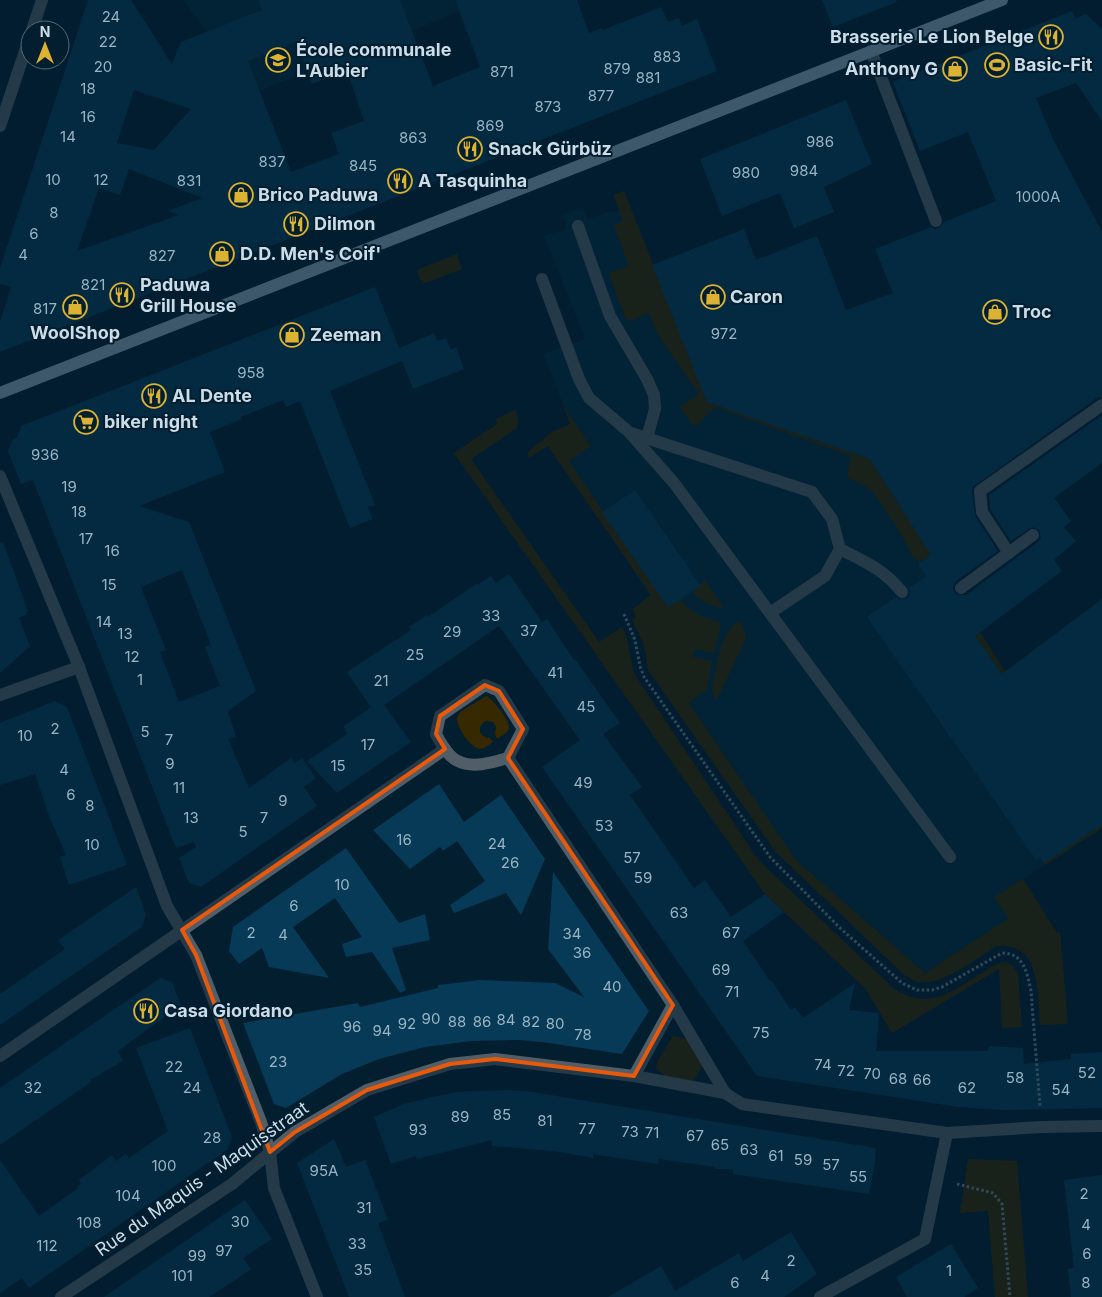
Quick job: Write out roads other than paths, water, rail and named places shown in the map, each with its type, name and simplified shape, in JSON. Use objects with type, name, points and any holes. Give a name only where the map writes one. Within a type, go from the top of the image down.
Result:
[{"type":"main road","points":[[0,393],[1002,0]]},
{"type":"street","points":[[35,20],[42,0]]},
{"type":"street","points":[[871,51],[936,221]]},
{"type":"street","points":[[0,126],[20,66]]},
{"type":"street","points":[[578,226],[610,316],[647,379],[654,395],[655,409],[647,438]]},
{"type":"street","points":[[542,279],[579,379],[590,398],[629,432],[674,483],[950,858]]},
{"type":"street","points":[[1009,553],[982,512],[980,491],[1102,405]]},
{"type":"street","points":[[629,432],[812,492],[832,519],[840,549],[825,576],[770,613]]},
{"type":"street","points":[[0,476],[79,667],[168,906],[196,955],[262,1122],[270,1152],[274,1188],[317,1297]]},
{"type":"street","points":[[961,588],[1033,535]]},
{"type":"street","points":[[840,549],[874,565],[892,580],[902,592]]},
{"type":"street","points":[[0,695],[79,667]]},
{"type":"street","points":[[485,685],[499,691],[523,730],[508,758],[481,765],[458,761],[445,748],[436,734],[440,716],[485,685]]},
{"type":"street","points":[[0,1056],[445,748]]},
{"type":"street","points":[[508,758],[674,1005],[725,1093]]},
{"type":"street","points":[[634,1076],[674,1005]]},
{"type":"street","name":"Rue du Maquis - Maquisstraat","points":[[61,1297],[232,1184],[295,1132],[368,1090],[450,1064],[496,1059],[634,1076],[725,1093],[742,1104],[947,1134],[1041,1127],[1102,1126]]},
{"type":"street","points":[[820,1297],[925,1239],[947,1134]]},
{"type":"place","name":"Brasserie Le Lion Belge","points":[[1051,37]]},
{"type":"place","name":"École communale L'Aubier","points":[[278,60]]},
{"type":"place","name":"Basic-Fit","points":[[997,65]]},
{"type":"place","name":"Anthony G","points":[[955,69]]},
{"type":"place","name":"Snack Gürbüz","points":[[470,149]]},
{"type":"place","name":"A Tasquinha","points":[[400,181]]},
{"type":"place","name":"Brico Paduwa","points":[[241,195]]},
{"type":"place","name":"Dilmon","points":[[296,224]]},
{"type":"place","name":"D.D. Men's Coif'","points":[[222,254]]},
{"type":"place","name":"Paduwa Grill House","points":[[122,295]]},
{"type":"place","name":"Caron","points":[[713,297]]},
{"type":"place","name":"WoolShop","points":[[75,307]]},
{"type":"place","name":"Troc","points":[[995,312]]},
{"type":"place","name":"Zeeman","points":[[292,335]]},
{"type":"place","name":"AL Dente","points":[[154,396]]},
{"type":"place","name":"biker night","points":[[86,422]]},
{"type":"place","name":"Casa Giordano","points":[[146,1011]]}]
